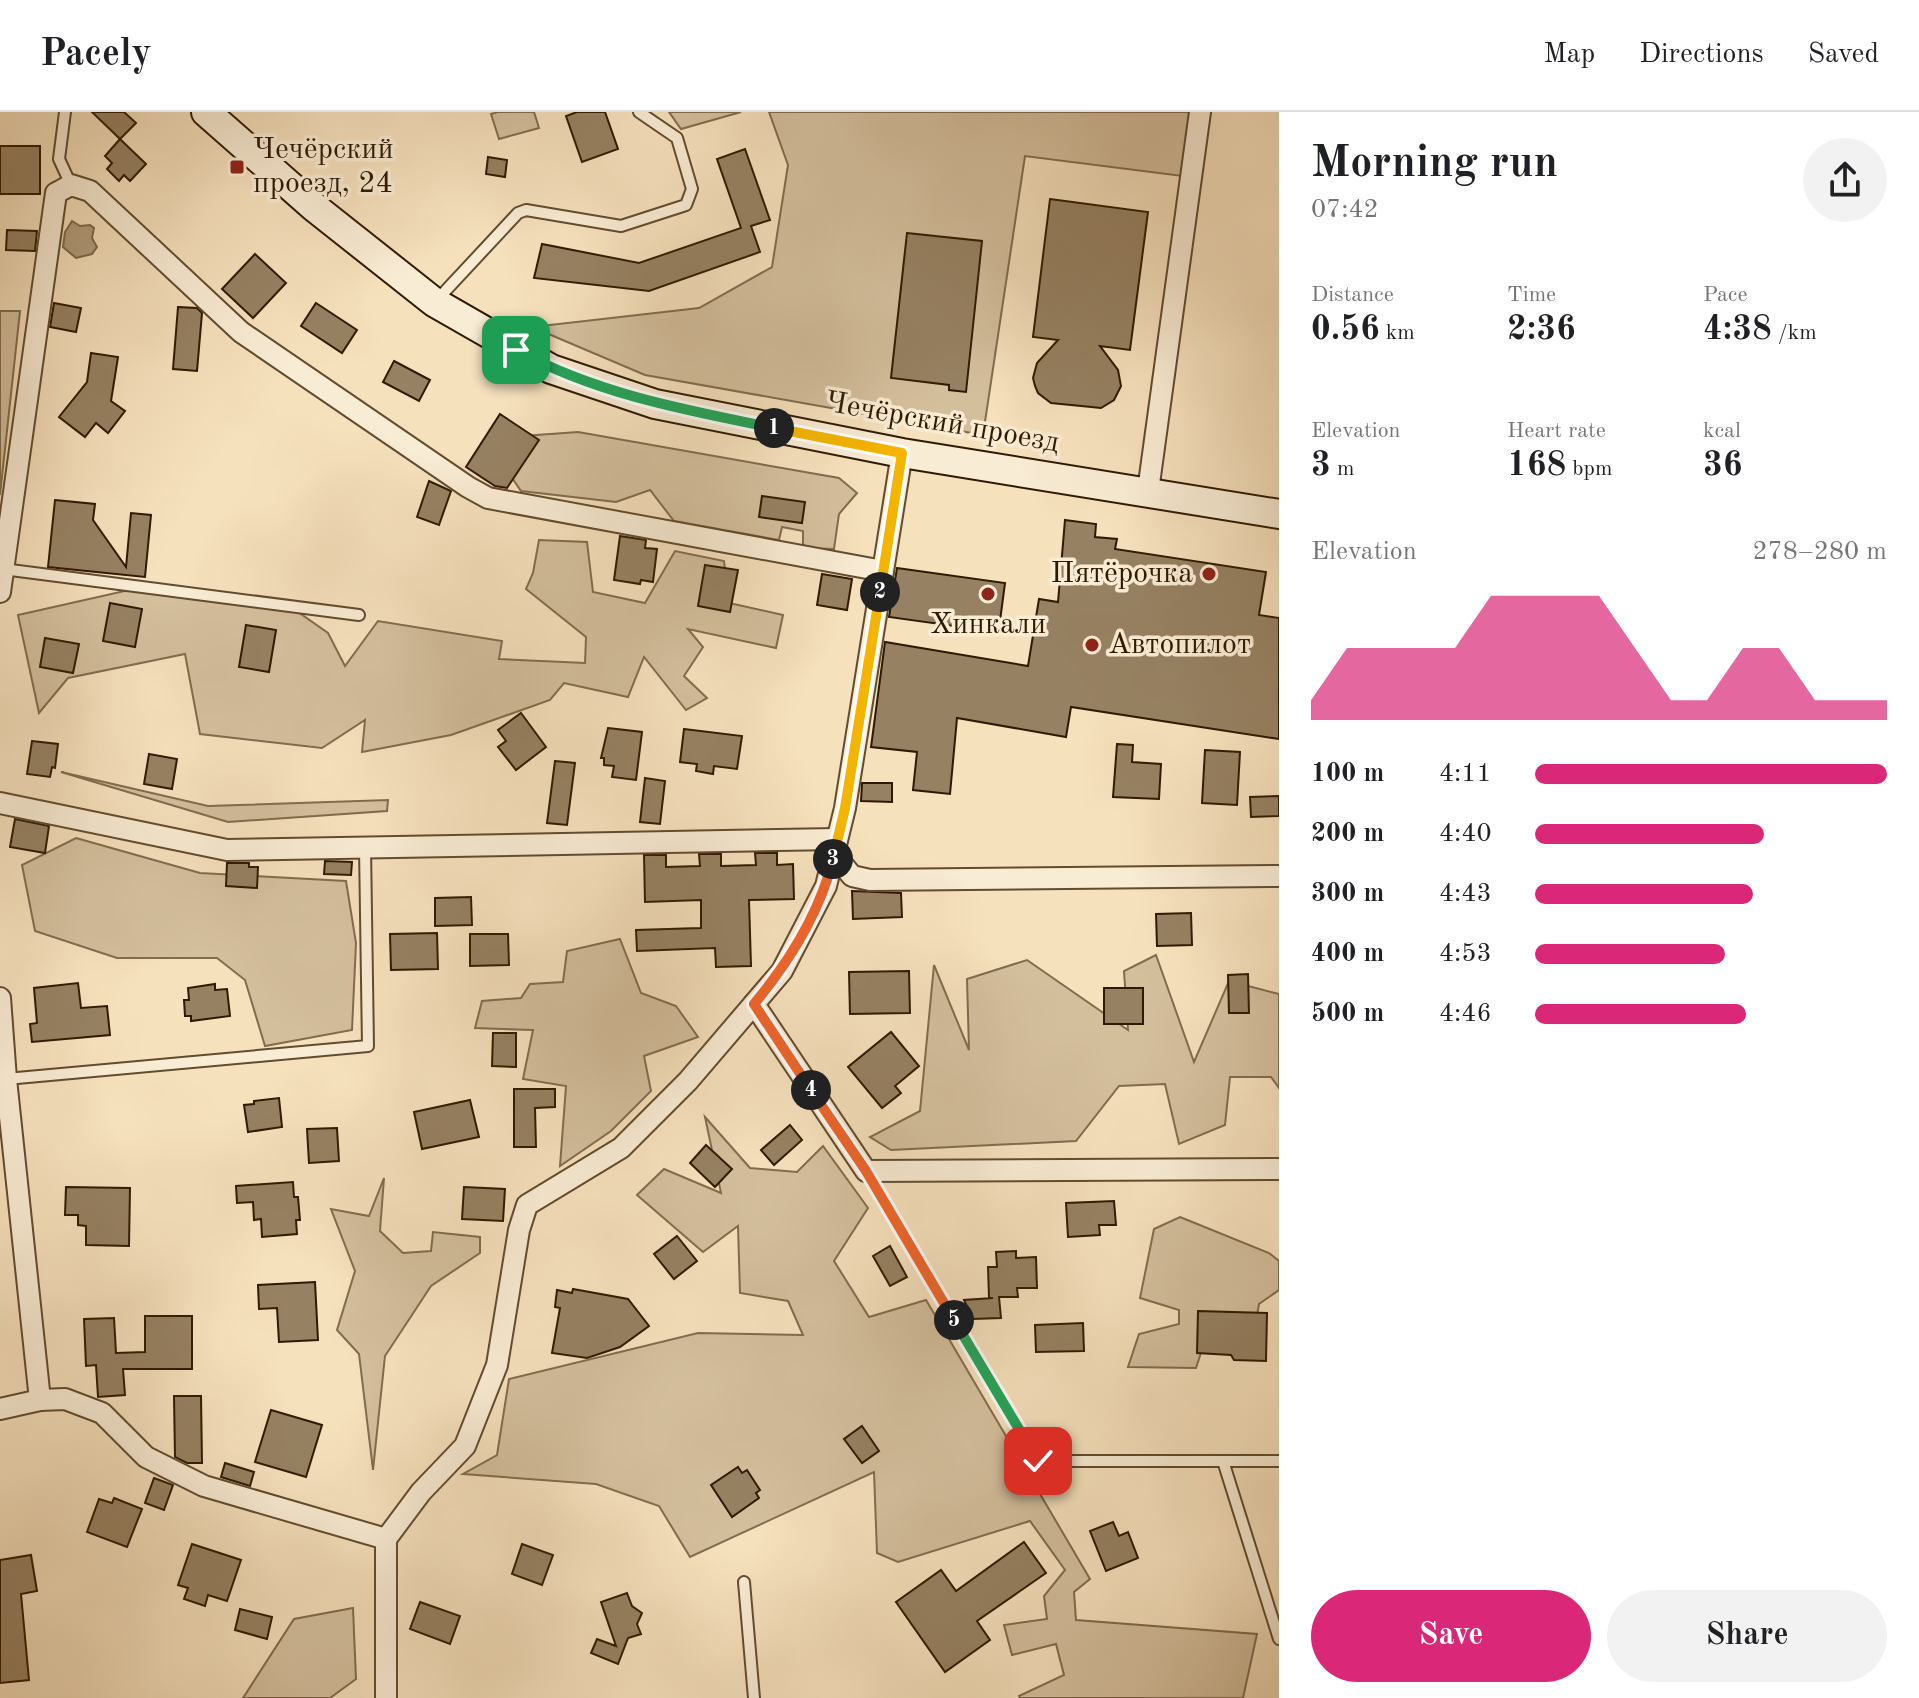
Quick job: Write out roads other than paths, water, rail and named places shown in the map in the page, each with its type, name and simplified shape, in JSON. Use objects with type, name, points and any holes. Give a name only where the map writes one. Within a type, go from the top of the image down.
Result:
[{"type":"main road","name":"Чечёрский проезд","points":[[214,115],[314,207],[434,302],[551,369],[655,404],[902,453],[1279,514]]},
{"type":"street","points":[[1148,491],[1200,112]]},
{"type":"street","points":[[0,592],[56,193],[71,185],[90,191],[241,332],[488,498],[883,571]]},
{"type":"street","points":[[386,1698],[386,1539],[421,1492],[465,1446],[497,1365],[519,1230],[527,1205],[621,1148],[688,1081],[782,971],[826,886],[836,847],[902,453]]},
{"type":"street","points":[[0,803],[227,850],[836,847]]},
{"type":"street","points":[[836,847],[852,876],[870,880],[1279,876]]},
{"type":"street","points":[[0,998],[40,1400]]},
{"type":"street","points":[[754,1004],[866,1171],[1279,1169]]},
{"type":"street","points":[[0,1409],[40,1400],[65,1399],[102,1413],[146,1457],[204,1486],[386,1539]]},
{"type":"lane","points":[[65,112],[59,159],[71,185]]},
{"type":"lane","points":[[434,302],[518,213],[526,210],[621,226],[686,205],[692,189],[677,138],[639,112]]},
{"type":"lane","points":[[3,569],[359,615]]},
{"type":"lane","points":[[6,1079],[368,1046],[365,847]]},
{"type":"lane","points":[[866,1171],[1038,1461],[1279,1461]]},
{"type":"lane","points":[[1223,1461],[1279,1639]]},
{"type":"lane","points":[[744,1582],[754,1698]]},
{"type":"place","name":"Чечёрский проезд, 24","points":[[237,167]]},
{"type":"place","name":"Пятёрочка","points":[[1209,574]]},
{"type":"place","name":"Хинкали","points":[[988,594]]},
{"type":"place","name":"Автопилот","points":[[1092,645]]}]
